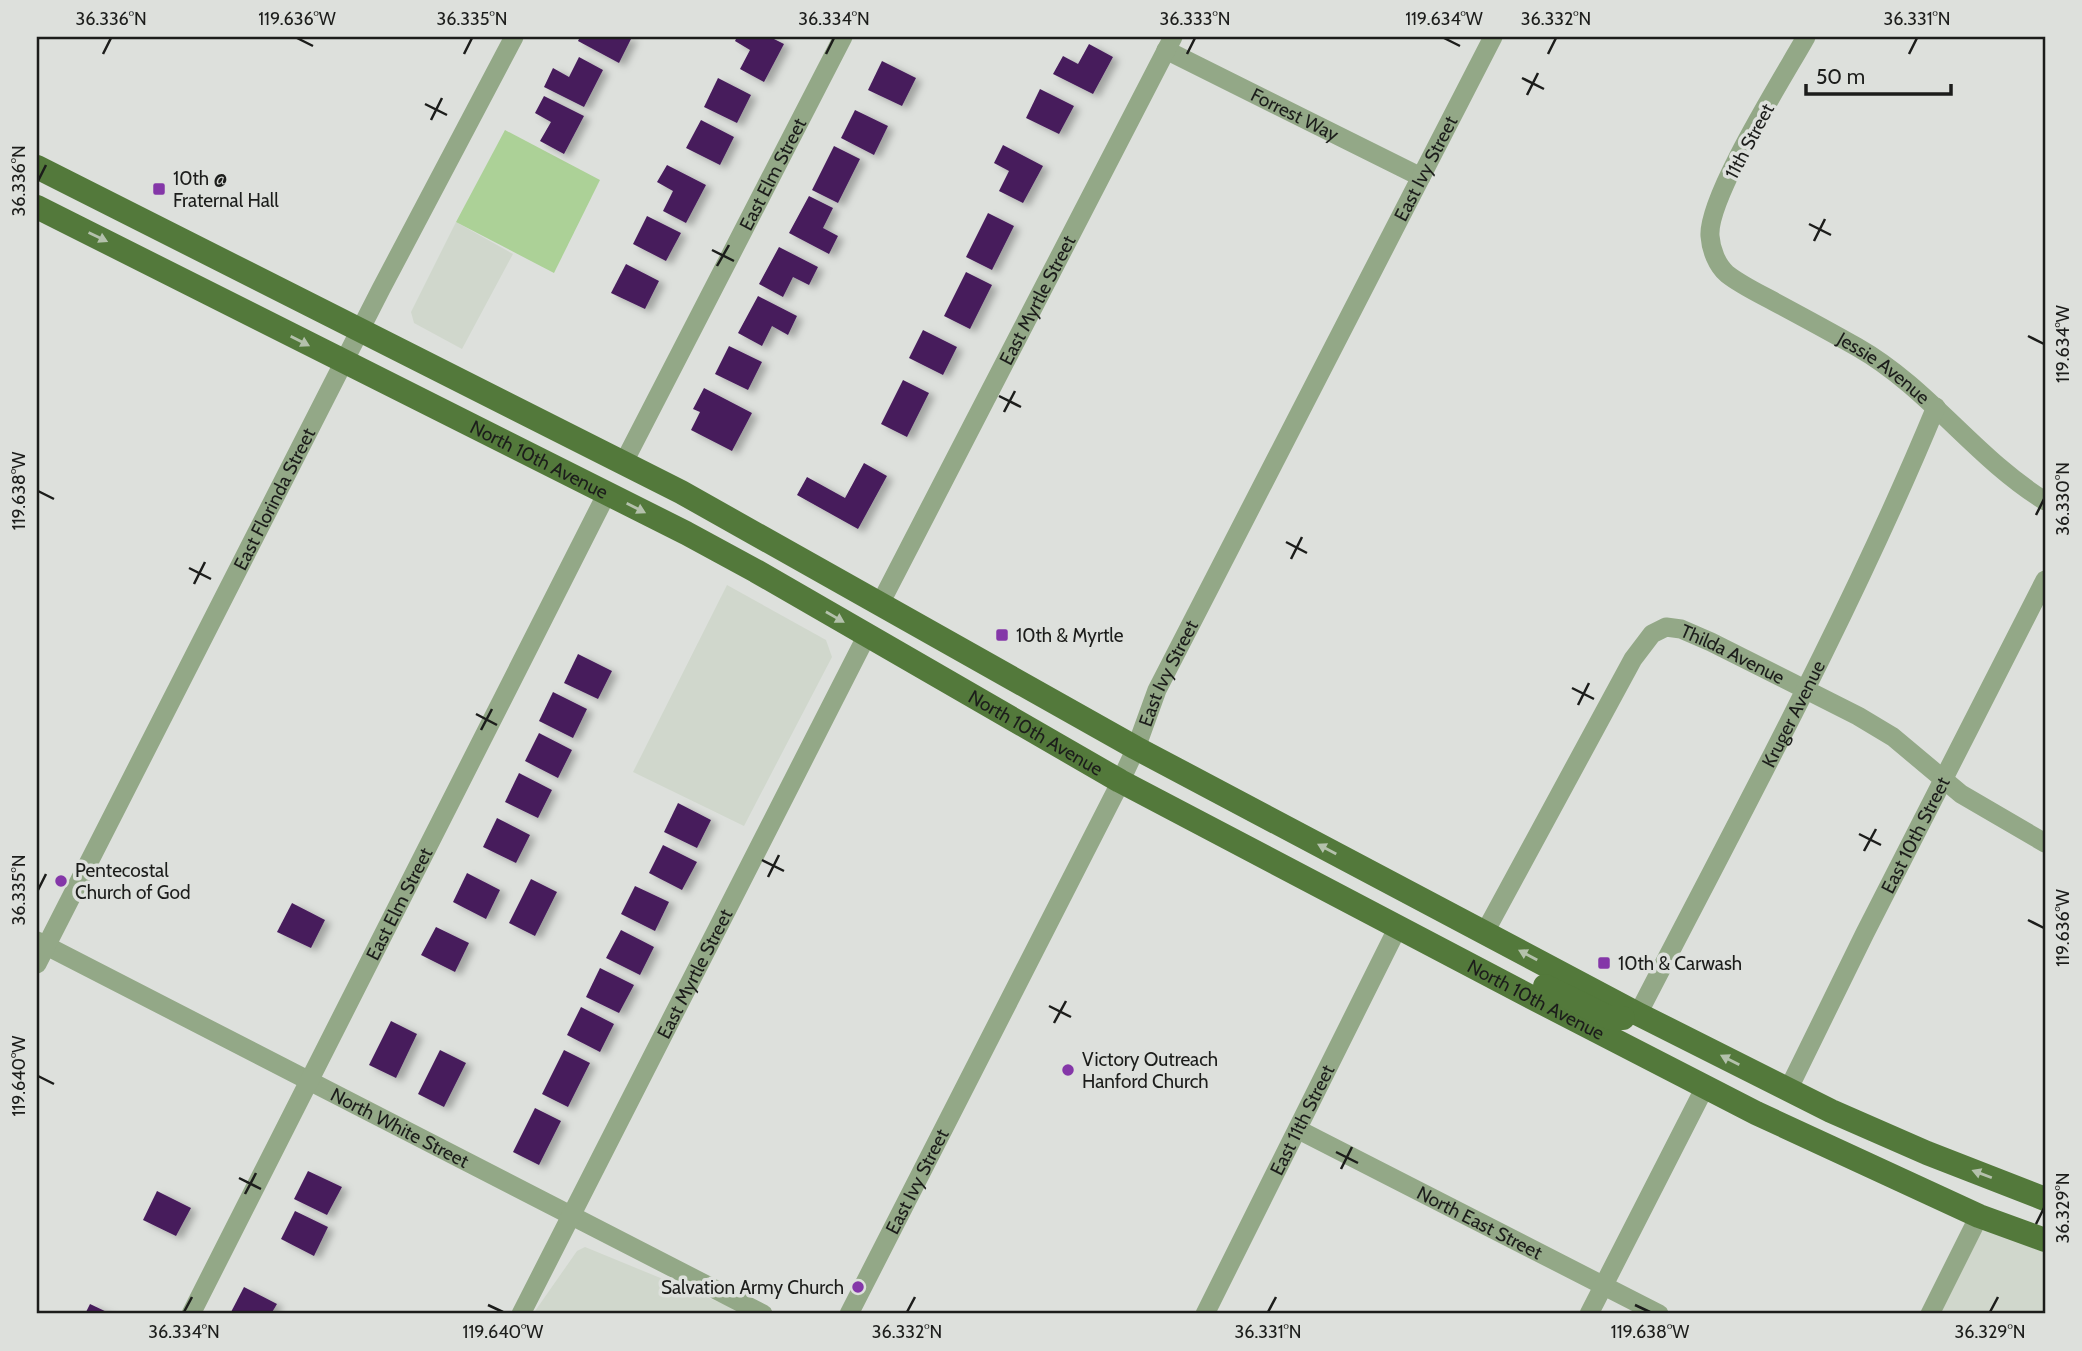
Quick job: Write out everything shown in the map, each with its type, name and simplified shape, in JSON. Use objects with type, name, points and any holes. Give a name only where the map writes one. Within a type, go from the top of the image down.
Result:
[{"type":"main road","name":"North 10th Avenue","points":[[37,167],[624,462],[881,602],[1136,748],[1638,1014],[1884,1135],[2045,1199]]},
{"type":"main road","name":"North 10th Avenue","points":[[37,207],[686,534],[1120,781],[1706,1087],[1779,1124],[1979,1216],[2045,1240]]},
{"type":"main road","points":[[686,534],[762,554],[858,607],[868,609],[881,602]]},
{"type":"main road","points":[[867,635],[885,628],[896,630],[963,666],[1013,678]]},
{"type":"main road","points":[[1487,973],[1511,973],[1534,980],[1610,1018],[1638,1014]]},
{"type":"main road","points":[[1706,1087],[1717,1081],[1731,1082],[1816,1121],[1842,1129],[1884,1135]]},
{"type":"street","name":"East Florinda Street","points":[[37,964],[41,943],[514,37]]},
{"type":"street","name":"East Elm Street","points":[[624,462],[843,37]]},
{"type":"street","name":"East Ivy Street","points":[[849,1314],[1120,781],[1136,748],[1157,690],[1493,37]]},
{"type":"street","name":"11th Street","points":[[1713,250],[1710,229],[1713,212],[1733,169],[1805,37]]},
{"type":"street","name":"Forrest Way","points":[[1170,43],[1421,177]]},
{"type":"street","name":"East Myrtle Street","points":[[881,602],[1170,43]]},
{"type":"street","name":"Jessie Avenue","points":[[1713,250],[1719,265],[1727,274],[1860,348],[1899,375],[2002,471],[2045,501]]},
{"type":"street","name":"Kruger Avenue","points":[[1638,1014],[1804,690],[1891,511],[1936,407]]},
{"type":"street","name":"East Elm Street","points":[[191,1314],[607,493]]},
{"type":"street","name":"East 10th Street","points":[[1788,1090],[2045,580]]},
{"type":"street","name":"Thilda Avenue","points":[[1485,932],[1633,659],[1642,644],[1659,629],[1681,629],[1711,642],[1858,716],[1893,737],[1985,810],[2045,843]]},
{"type":"street","name":"East Myrtle Street","points":[[521,1314],[867,635]]},
{"type":"street","name":"East 11th Street","points":[[1205,1314],[1398,927]]},
{"type":"street","name":"North White Street","points":[[41,943],[763,1314]]},
{"type":"street","points":[[1589,1314],[1706,1087]]},
{"type":"street","name":"North East Street","points":[[1299,1130],[1659,1314]]},
{"type":"street","points":[[1930,1314],[1979,1216]]},
{"type":"shaded area","points":[[456,222],[513,254],[462,349],[414,323],[411,312]]},
{"type":"shaded area","points":[[727,585],[826,640],[832,657],[744,826],[633,772]]},
{"type":"shaded area","points":[[1979,1216],[2045,1240],[2045,1314],[1940,1314]]},
{"type":"shaded area","points":[[585,1247],[748,1314],[533,1314],[577,1251]]},
{"type":"green space","points":[[505,130],[600,180],[554,273],[456,222]]},
{"type":"building","points":[[580,37],[632,37],[619,63],[578,41]]},
{"type":"building","points":[[737,37],[770,37],[784,44],[764,82],[740,69],[750,50],[735,41]]},
{"type":"building","points":[[1089,44],[1113,57],[1093,94],[1053,74],[1063,56],[1078,64]]},
{"type":"building","points":[[579,57],[603,70],[584,107],[544,87],[553,68],[569,77]]},
{"type":"building","points":[[882,61],[916,78],[902,106],[868,90]]},
{"type":"building","points":[[718,78],[751,95],[737,123],[704,107]]},
{"type":"building","points":[[1040,89],[1074,106],[1059,134],[1026,118]]},
{"type":"building","points":[[544,96],[584,116],[564,154],[540,141],[551,122],[535,113]]},
{"type":"building","points":[[855,110],[888,126],[874,155],[841,138]]},
{"type":"building","points":[[701,120],[734,137],[720,165],[686,148]]},
{"type":"building","points":[[1003,145],[1043,166],[1023,203],[999,191],[1009,171],[994,163]]},
{"type":"building","points":[[834,146],[860,159],[838,203],[812,190]]},
{"type":"building","points":[[667,165],[706,185],[686,223],[663,211],[673,191],[657,182]]},
{"type":"building","points":[[809,196],[833,208],[823,228],[838,236],[829,254],[789,233]]},
{"type":"building","points":[[988,213],[1014,226],[992,270],[966,257]]},
{"type":"building","points":[[647,216],[681,233],[666,261],[633,244]]},
{"type":"building","points":[[779,247],[818,267],[809,285],[793,277],[783,297],[759,284]]},
{"type":"building","points":[[626,264],[659,281],[645,309],[611,293]]},
{"type":"building","points":[[966,272],[992,285],[970,329],[944,316]]},
{"type":"building","points":[[758,296],[797,316],[788,335],[772,326],[762,346],[738,333]]},
{"type":"building","points":[[923,330],[957,347],[943,375],[909,358]]},
{"type":"building","points":[[729,346],[762,362],[748,390],[715,374]]},
{"type":"building","points":[[903,380],[929,393],[907,437],[881,424]]},
{"type":"building","points":[[704,388],[752,413],[732,451],[691,430],[700,412],[693,409]]},
{"type":"building","points":[[864,463],[887,476],[858,529],[797,495],[807,477],[845,498]]},
{"type":"building","points":[[578,654],[612,671],[598,699],[564,683]]},
{"type":"building","points":[[553,692],[587,709],[573,738],[539,721]]},
{"type":"building","points":[[539,733],[572,750],[558,778],[525,761]]},
{"type":"building","points":[[519,773],[552,790],[538,818],[505,802]]},
{"type":"building","points":[[678,803],[711,820],[697,848],[664,832]]},
{"type":"building","points":[[497,818],[530,835],[516,863],[483,847]]},
{"type":"building","points":[[663,845],[697,862],[682,890],[649,873]]},
{"type":"building","points":[[467,873],[500,890],[486,919],[453,902]]},
{"type":"building","points":[[531,879],[557,892],[535,936],[509,923]]},
{"type":"building","points":[[635,886],[669,902],[655,931],[621,914]]},
{"type":"building","points":[[292,903],[325,920],[311,948],[277,932]]},
{"type":"building","points":[[436,927],[469,943],[455,972],[421,955]]},
{"type":"building","points":[[621,930],[654,947],[640,975],[606,958]]},
{"type":"building","points":[[600,968],[634,985],[619,1013],[586,997]]},
{"type":"building","points":[[581,1007],[614,1024],[600,1052],[567,1035]]},
{"type":"building","points":[[391,1021],[417,1034],[396,1078],[369,1065]]},
{"type":"building","points":[[440,1050],[466,1063],[444,1107],[418,1094]]},
{"type":"building","points":[[564,1050],[590,1063],[568,1107],[542,1094]]},
{"type":"building","points":[[535,1108],[561,1121],[539,1165],[513,1152]]},
{"type":"building","points":[[308,1171],[342,1187],[327,1215],[294,1199]]},
{"type":"building","points":[[157,1191],[191,1208],[176,1236],[143,1220]]},
{"type":"building","points":[[295,1211],[328,1227],[314,1256],[281,1239]]},
{"type":"building","points":[[244,1287],[277,1304],[271,1314],[230,1314]]},
{"type":"building","points":[[90,1304],[111,1314],[85,1314]]},
{"type":"place","name":"10th @ Fraternal Hall","points":[[159,189]]},
{"type":"place","name":"10th & Myrtle","points":[[1002,635]]},
{"type":"place","name":"Pentecostal Church of God","points":[[61,881]]},
{"type":"place","name":"10th & Carwash","points":[[1604,963]]},
{"type":"place","name":"Victory Outreach Hanford Church","points":[[1068,1070]]},
{"type":"place","name":"Salvation Army Church","points":[[858,1287]]}]
